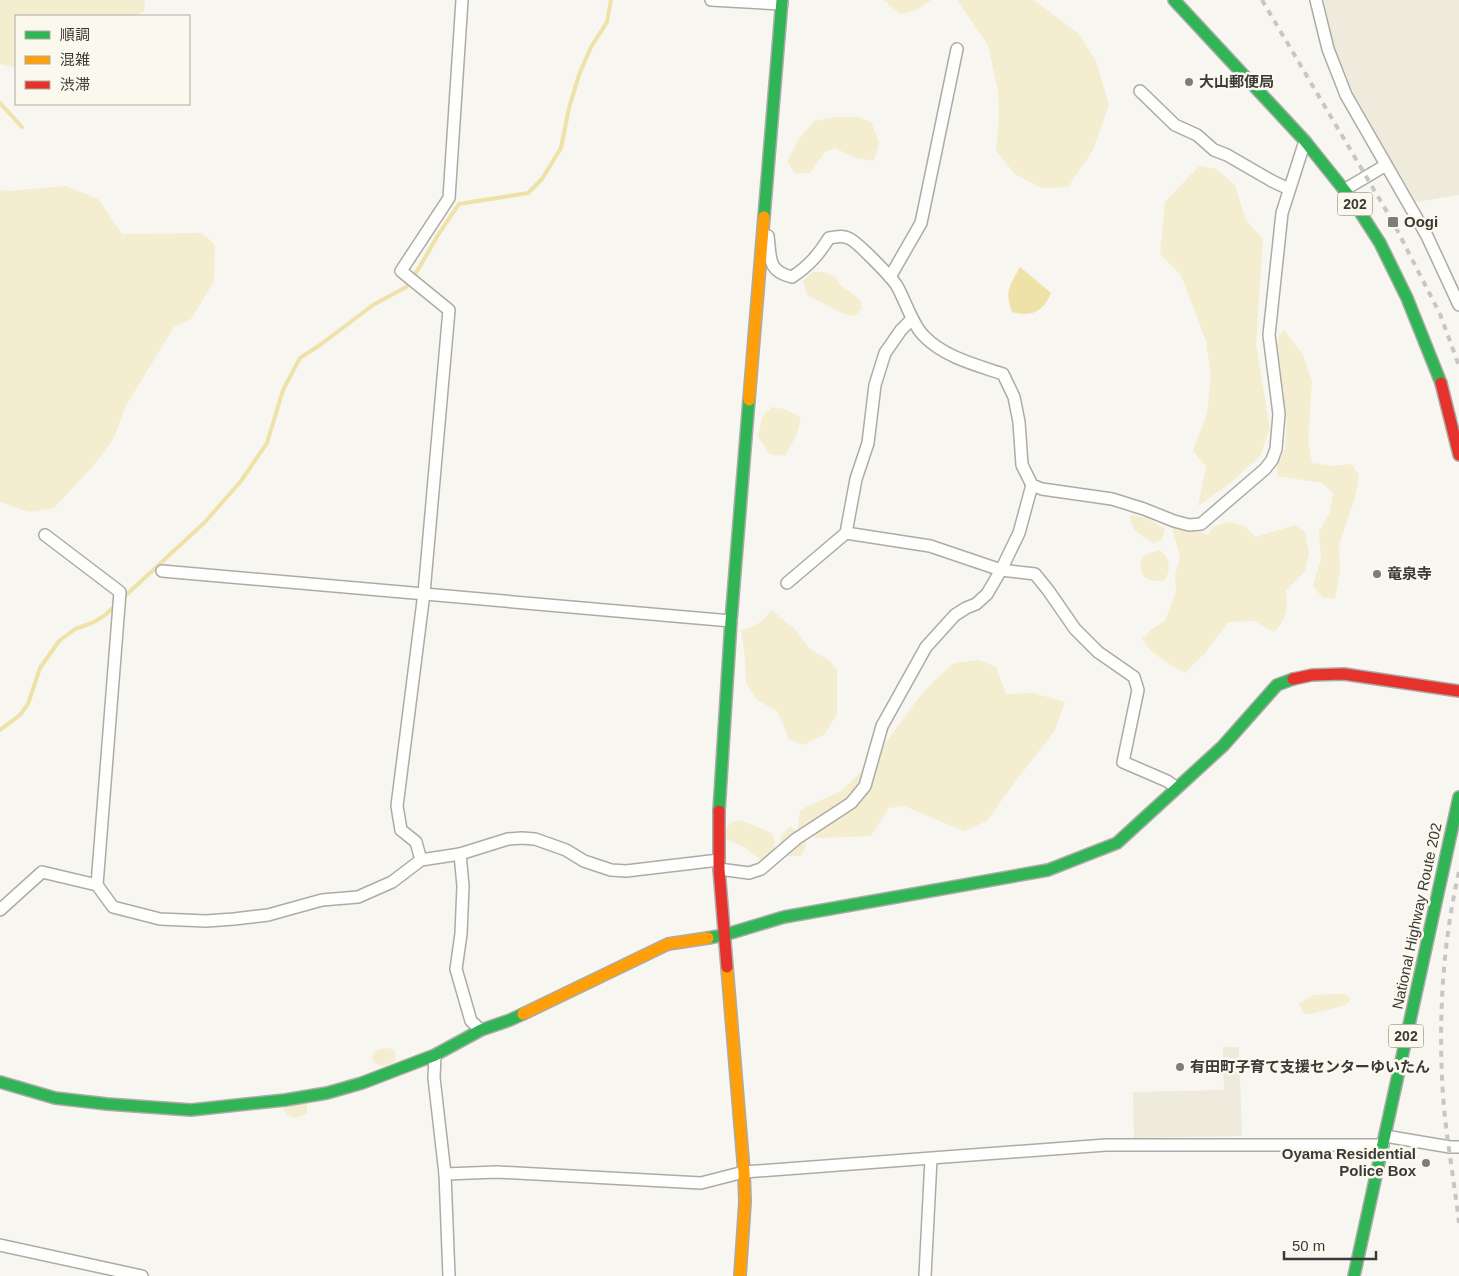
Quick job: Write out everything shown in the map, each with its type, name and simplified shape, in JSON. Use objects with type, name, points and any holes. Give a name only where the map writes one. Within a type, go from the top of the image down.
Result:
[{"type":"main road","name":"202","points":[[1174,0],[1305,141],[1353,201],[1380,243],[1407,298],[1440,378],[1454,417],[1459,455]]},
{"type":"main road","points":[[740,1276],[746,1202],[719,864],[719,817],[731,621],[782,2]]},
{"type":"main road","points":[[0,1082],[55,1098],[191,1110],[285,1100],[327,1093],[362,1083],[435,1054],[481,1030],[510,1020],[668,944],[724,935],[784,917],[1048,870],[1117,843],[1223,746],[1277,685],[1292,679],[1312,675],[1344,674],[1459,691]]},
{"type":"main road","name":"National Highway Route 202","points":[[1354,1276],[1459,797]]},
{"type":"street","points":[[421,860],[416,842],[401,830],[397,806],[424,593],[449,310],[401,271],[449,198],[462,0]]},
{"type":"street","points":[[711,0],[782,2]]},
{"type":"street","points":[[1316,0],[1328,49],[1346,94],[1427,236],[1459,305]]},
{"type":"street","points":[[890,277],[921,224],[958,49]]},
{"type":"street","points":[[1140,91],[1176,125],[1197,135],[1214,150],[1228,155],[1272,182],[1289,189]]},
{"type":"street","points":[[1032,485],[1042,489],[1112,499],[1189,525],[1200,524],[1265,469],[1272,460],[1276,449],[1279,414],[1269,335],[1282,213],[1305,141]]},
{"type":"street","points":[[1344,190],[1386,165]]},
{"type":"street","points":[[0,910],[42,872],[97,885],[113,906],[160,919],[206,921],[268,915],[322,900],[358,897],[392,882],[421,860],[460,854],[508,839],[522,838],[535,839],[552,844],[584,861],[610,870],[626,871],[719,864],[749,873],[761,868],[796,839],[851,803],[865,786],[882,726],[926,648],[955,615],[976,604],[987,594],[1001,570],[1019,533],[1032,485],[1022,464],[1019,422],[1014,397],[1003,374],[959,358],[934,346],[922,336],[895,283],[850,238],[840,236],[829,238],[814,260],[792,277],[779,272],[772,264],[764,210]]},
{"type":"street","points":[[787,583],[846,533],[856,479],[868,443],[875,385],[885,353],[901,330],[912,319]]},
{"type":"street","points":[[846,533],[930,546],[1001,570],[1035,574],[1075,629],[1098,652],[1134,677],[1138,690],[1123,762],[1167,781],[1177,788]]},
{"type":"street","points":[[45,535],[120,592],[97,885]]},
{"type":"street","points":[[162,570],[731,621]]},
{"type":"street","points":[[460,854],[463,886],[461,934],[456,969],[471,1021],[481,1030]]},
{"type":"street","points":[[435,1054],[434,1078],[445,1174],[449,1276]]},
{"type":"street","points":[[445,1174],[498,1172],[701,1183],[744,1172],[1106,1145],[1384,1141],[1459,1147]]},
{"type":"street","points":[[925,1276],[931,1159]]},
{"type":"street","points":[[0,1245],[142,1276]]},
{"type":"shaded area","points":[[0,0],[145,0],[144,11],[136,15],[15,15],[15,67],[0,64]]},
{"type":"shaded area","points":[[883,0],[931,0],[917,10],[901,14]]},
{"type":"shaded area","points":[[957,0],[1034,0],[1078,33],[1096,61],[1109,105],[1093,150],[1068,187],[1041,188],[1015,174],[996,151],[999,119],[998,91],[988,45]]},
{"type":"shaded area","points":[[1324,0],[1459,0],[1459,195],[1416,202],[1354,95],[1334,48]]},
{"type":"shaded area","points":[[836,117],[859,117],[871,122],[879,142],[874,161],[856,158],[835,148],[825,152],[810,173],[795,173],[787,162],[798,140],[814,121]]},
{"type":"shaded area","points":[[1199,166],[1216,169],[1235,185],[1246,220],[1263,239],[1256,345],[1270,428],[1260,456],[1229,484],[1198,506],[1206,466],[1193,451],[1207,413],[1211,376],[1206,341],[1181,275],[1160,254],[1165,202]]},
{"type":"shaded area","points":[[66,186],[98,199],[122,234],[202,233],[215,245],[214,281],[191,319],[174,327],[125,407],[114,438],[94,465],[54,508],[29,512],[0,502],[0,190],[9,191]]},
{"type":"shaded area","points":[[1020,267],[1051,293],[1045,304],[1036,312],[1019,314],[1012,312],[1008,293]]},
{"type":"shaded area","points":[[813,272],[823,272],[836,277],[841,286],[860,300],[862,309],[854,316],[844,314],[807,295],[803,281]]},
{"type":"shaded area","points":[[1284,330],[1303,355],[1312,381],[1308,441],[1312,463],[1333,466],[1352,464],[1359,476],[1354,501],[1339,545],[1340,571],[1335,599],[1323,598],[1313,586],[1321,559],[1319,532],[1330,512],[1333,493],[1322,483],[1277,476],[1277,465],[1285,449],[1287,422],[1277,345],[1279,335]]},
{"type":"shaded area","points":[[772,407],[784,409],[801,417],[797,434],[785,456],[770,454],[758,437],[762,417]]},
{"type":"shaded area","points":[[1131,515],[1147,518],[1165,529],[1162,540],[1153,543],[1140,535],[1132,524]]},
{"type":"shaded area","points":[[1230,522],[1245,526],[1255,537],[1295,525],[1305,532],[1309,553],[1305,571],[1286,591],[1286,613],[1274,632],[1254,621],[1228,622],[1205,653],[1185,673],[1155,654],[1142,639],[1152,629],[1165,621],[1176,592],[1175,575],[1180,558],[1172,527],[1187,528],[1208,535],[1214,526]]},
{"type":"shaded area","points":[[1160,550],[1168,561],[1168,573],[1164,581],[1150,580],[1144,577],[1142,573],[1140,565],[1142,558]]},
{"type":"shaded area","points":[[771,610],[794,628],[809,648],[830,661],[837,670],[837,714],[825,734],[803,745],[789,739],[777,711],[757,700],[746,683],[741,630],[758,623]]},
{"type":"shaded area","points":[[979,660],[996,667],[1006,694],[1033,693],[1065,702],[1055,730],[987,821],[964,831],[904,806],[889,808],[871,836],[817,838],[798,828],[800,810],[843,790],[875,757],[920,696],[934,681],[954,663]]},
{"type":"shaded area","points":[[741,820],[772,833],[775,841],[774,855],[767,862],[756,857],[744,847],[727,840],[724,833],[727,827],[732,822]]},
{"type":"shaded area","points":[[790,827],[800,832],[806,841],[805,849],[801,856],[788,856],[780,848],[782,836]]},
{"type":"shaded area","points":[[1314,995],[1347,995],[1350,1000],[1348,1003],[1317,1013],[1305,1014],[1299,1003]]},
{"type":"shaded area","points":[[1223,1047],[1239,1047],[1242,1136],[1134,1138],[1133,1092],[1224,1090]]},
{"type":"shaded area","points":[[389,1048],[395,1052],[395,1061],[384,1065],[374,1063],[372,1057],[375,1052]]},
{"type":"shaded area","points":[[285,1104],[307,1104],[307,1113],[296,1118],[288,1116],[284,1109]]},
{"type":"waterway","points":[[123,598],[205,522],[241,481],[267,443],[283,390],[300,358],[373,305],[406,287],[459,204],[528,193],[542,179],[561,148],[569,108],[579,75],[591,47],[607,22],[611,0]]},
{"type":"waterway","points":[[0,103],[22,127]]},
{"type":"waterway","points":[[0,730],[20,715],[28,704],[40,668],[59,641],[75,629],[104,616],[116,605]]},
{"type":"railway","points":[[1262,0],[1393,222],[1440,314],[1459,366]]},
{"type":"railway","points":[[1459,872],[1448,932],[1441,1026],[1445,1118],[1459,1223]]},
{"type":"traffic: fast","points":[[764,217],[782,0]]},
{"type":"traffic: fast","points":[[1174,0],[1305,141],[1353,201],[1380,243],[1407,298],[1441,383]]},
{"type":"traffic: fast","points":[[719,811],[731,621],[749,400]]},
{"type":"traffic: fast","points":[[708,938],[784,917],[1048,870],[1117,843],[1223,746],[1277,685],[1293,679]]},
{"type":"traffic: fast","points":[[1354,1276],[1459,797]]},
{"type":"traffic: fast","points":[[0,1082],[55,1098],[191,1110],[285,1100],[327,1093],[362,1083],[435,1055],[481,1030],[523,1014]]},
{"type":"traffic: slow","points":[[749,400],[764,217]]},
{"type":"traffic: slow","points":[[523,1014],[668,944],[708,938]]},
{"type":"traffic: slow","points":[[727,967],[744,1172],[745,1202],[740,1276]]},
{"type":"traffic: jam","points":[[1441,383],[1459,455]]},
{"type":"traffic: jam","points":[[1293,679],[1312,675],[1344,674],[1459,691]]},
{"type":"traffic: jam","points":[[719,811],[719,869],[727,967]]},
{"type":"place","name":"大山郵便局","points":[[1189,82]]},
{"type":"place","name":"Oogi","points":[[1393,222]]},
{"type":"place","name":"竜泉寺","points":[[1377,574]]},
{"type":"place","name":"有田町子育て支援センターゆいたん","points":[[1180,1067]]},
{"type":"place","name":"Oyama Residential Police Box","points":[[1426,1163]]}]
